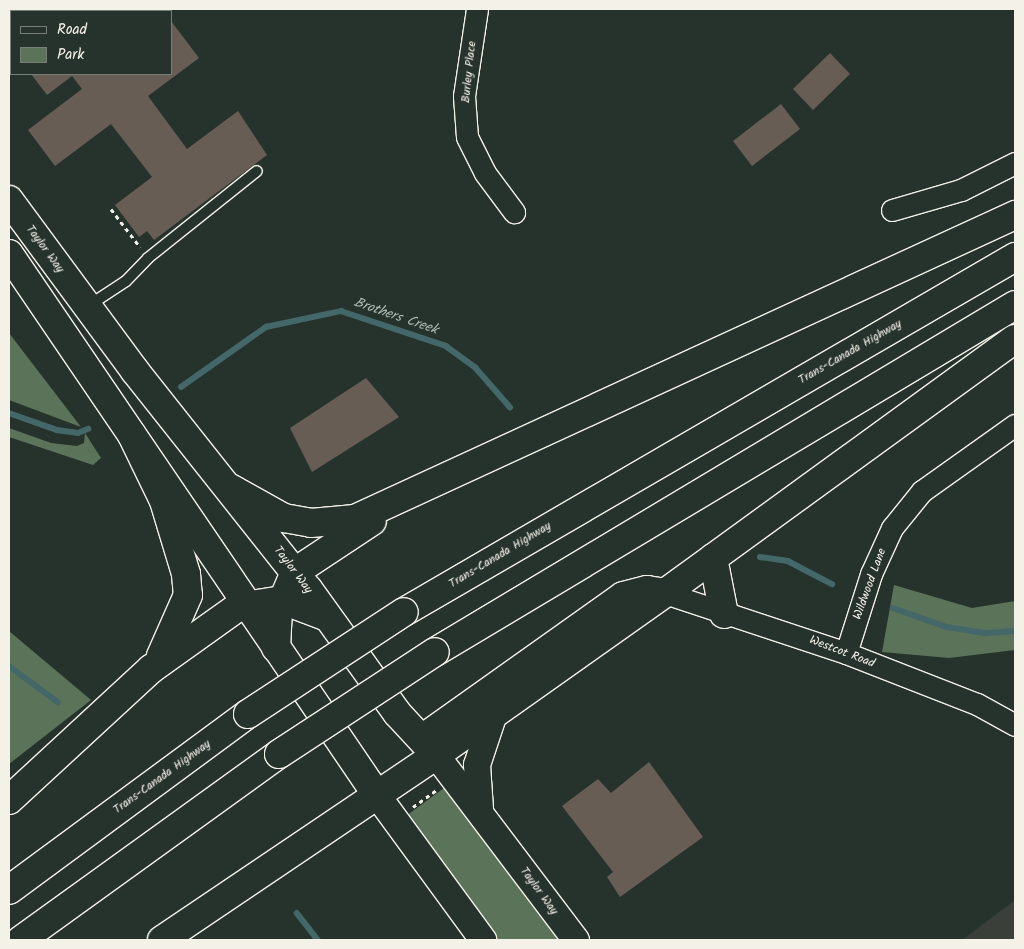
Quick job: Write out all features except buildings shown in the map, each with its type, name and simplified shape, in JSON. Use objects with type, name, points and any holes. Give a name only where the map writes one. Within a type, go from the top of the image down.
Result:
[{"type":"highway","name":"Taylor Way","points":[[9,200],[87,306],[295,572],[325,616],[429,747]]},
{"type":"highway","points":[[230,488],[284,518],[338,522],[372,512],[1015,216]]},
{"type":"highway","points":[[9,254],[377,795]]},
{"type":"highway","name":"Trans-Canada Highway","points":[[9,890],[248,714],[404,612],[1015,257]]},
{"type":"highway","points":[[21,940],[278,754],[435,652],[1015,305]]},
{"type":"highway","points":[[429,747],[494,714],[1015,339]]},
{"type":"highway","points":[[132,435],[164,501],[187,581],[188,595],[176,631],[151,669]]},
{"type":"highway","points":[[276,648],[282,600],[295,572],[446,477]]},
{"type":"highway","points":[[713,558],[724,614]]},
{"type":"highway","points":[[162,940],[377,795],[429,747],[623,596],[647,590],[665,592]]},
{"type":"highway","points":[[9,800],[151,669],[201,630],[246,603],[282,600],[325,616]]},
{"type":"street","name":"Burley Place","points":[[477,9],[464,96],[467,138],[484,173],[514,212]]},
{"type":"street","points":[[892,210],[961,190],[1015,163]]},
{"type":"street","name":"Wildwood Lane","points":[[846,653],[870,574],[892,528],[922,491],[1015,425]]},
{"type":"street","name":"Westcot Road","points":[[665,592],[724,614],[846,653],[977,704],[1015,725]]},
{"type":"street","points":[[480,809],[477,765],[494,714]]},
{"type":"street","name":"Taylor Way","points":[[429,747],[480,809],[576,940]]},
{"type":"street","points":[[377,795],[483,940]]},
{"type":"lane","points":[[87,306],[126,281],[148,258],[257,171]]},
{"type":"path","points":[[111,209],[135,241]]},
{"type":"path","points":[[409,809],[438,788]]},
{"type":"shaded area","points":[[1015,900],[1015,940],[962,940]]},
{"type":"green space","points":[[9,333],[81,427],[9,400]]},
{"type":"green space","points":[[9,428],[51,443],[77,446],[84,443],[85,433],[101,458],[93,465],[9,437]]},
{"type":"green space","points":[[894,585],[972,608],[1015,601],[1015,650],[949,658],[882,652]]},
{"type":"green space","points":[[9,631],[91,700],[9,764]]},
{"type":"green space","points":[[444,788],[450,788],[563,940],[496,940],[406,816]]},
{"type":"waterway","name":"Brothers Creek","points":[[181,387],[266,327],[341,311],[446,346],[476,368],[510,407]]},
{"type":"waterway","name":"Brothers Creek","points":[[9,413],[57,430],[78,433],[88,429]]},
{"type":"waterway","name":"Brothers Creek","points":[[760,557],[788,561],[832,584]]},
{"type":"waterway","name":"Brothers Creek","points":[[893,608],[947,627],[986,633],[1015,631]]},
{"type":"waterway","points":[[9,666],[58,702]]},
{"type":"waterway","points":[[297,913],[318,940]]}]
